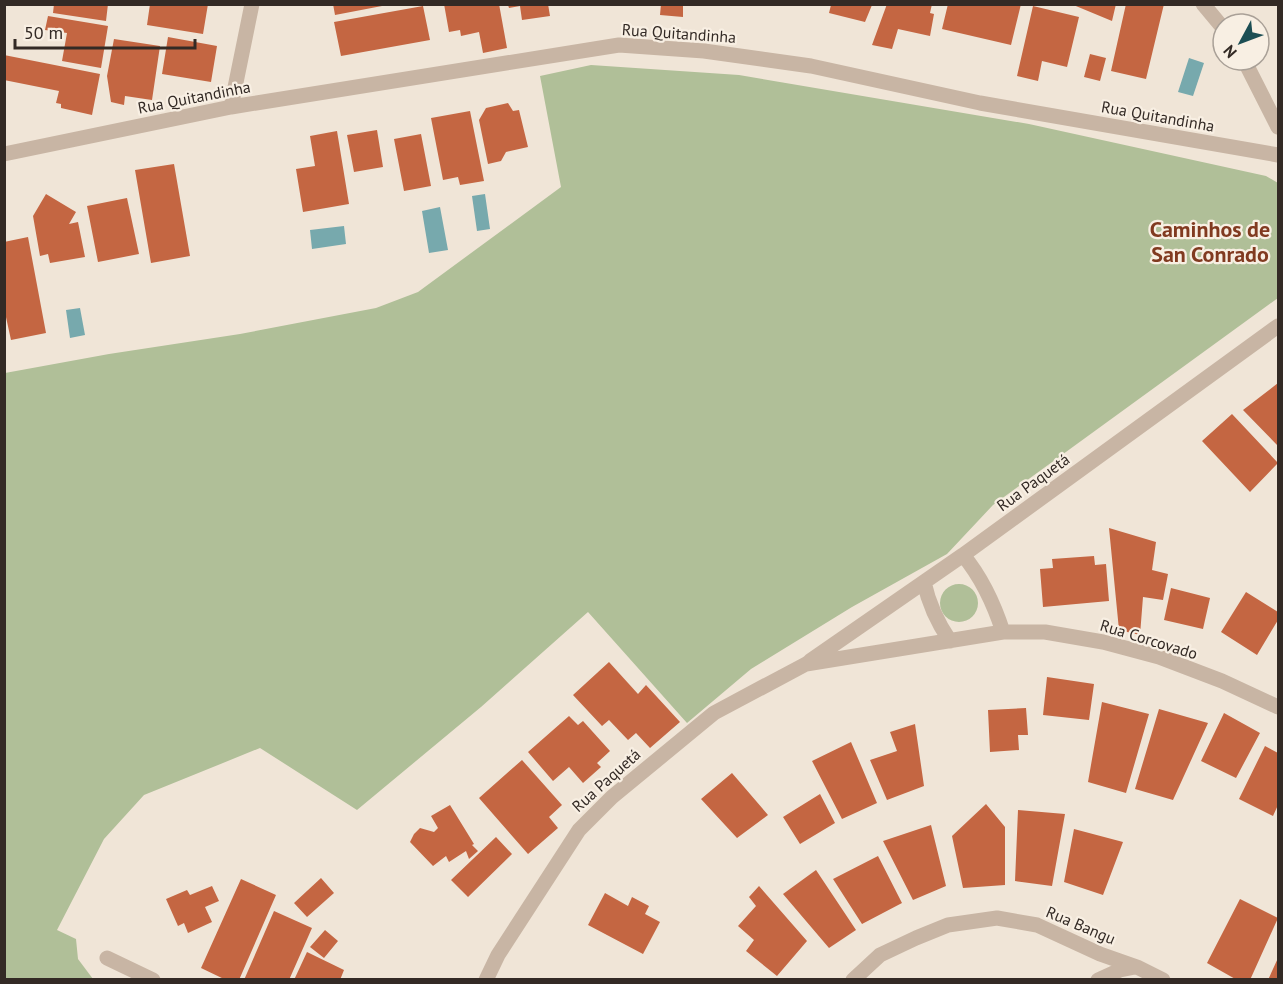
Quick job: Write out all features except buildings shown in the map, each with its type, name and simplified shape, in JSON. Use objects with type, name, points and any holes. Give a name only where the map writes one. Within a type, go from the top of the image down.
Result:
[{"type":"street","points":[[231,107],[252,4]]},
{"type":"street","name":"Rua Quitandinha","points":[[4,154],[231,107],[619,45],[704,51],[811,66],[980,103],[1278,155]]},
{"type":"street","points":[[1250,72],[1278,127]]},
{"type":"street","name":"Rua Paquetá","points":[[486,980],[498,955],[579,830],[612,797],[714,713],[806,664],[963,555],[1278,326]]},
{"type":"street","points":[[963,555],[975,570],[993,602],[1003,632]]},
{"type":"street","points":[[924,582],[928,604],[950,641]]},
{"type":"street","name":"Rua Paquetá","points":[[806,664],[1003,632]]},
{"type":"street","name":"Rua Corcovado","points":[[1003,632],[1045,632],[1103,642],[1159,657],[1222,681],[1278,707]]},
{"type":"street","name":"Rua Bangu","points":[[853,980],[880,955],[916,938],[948,925],[997,918],[1036,925],[1163,980]]},
{"type":"street","points":[[107,958],[153,980]]},
{"type":"street","points":[[1098,980],[1120,970],[1137,967]]},
{"type":"green space","points":[[591,65],[739,75],[1029,124],[1266,176],[1278,183],[1278,298],[993,505],[947,554],[852,607],[751,669],[687,723],[588,612],[481,707],[357,810],[260,748],[144,795],[104,839],[57,930],[76,939],[78,959],[93,979],[5,979],[5,373],[240,334],[376,308],[418,292],[561,187],[540,76]]},
{"type":"green space","points":[[959,584],[973,589],[978,603],[973,617],[959,622],[945,617],[940,603],[945,589]]},
{"type":"water","points":[[1189,58],[1204,63],[1193,96],[1178,92]]},
{"type":"water","points":[[485,194],[490,229],[477,231],[472,196]]},
{"type":"water","points":[[440,207],[448,250],[429,253],[422,211]]},
{"type":"water","points":[[344,226],[346,244],[312,249],[310,230]]},
{"type":"water","points":[[80,308],[85,335],[70,338],[66,310]]},
{"type":"district","name":"Caminhos de San Conrado","points":[[1210,242]]}]
